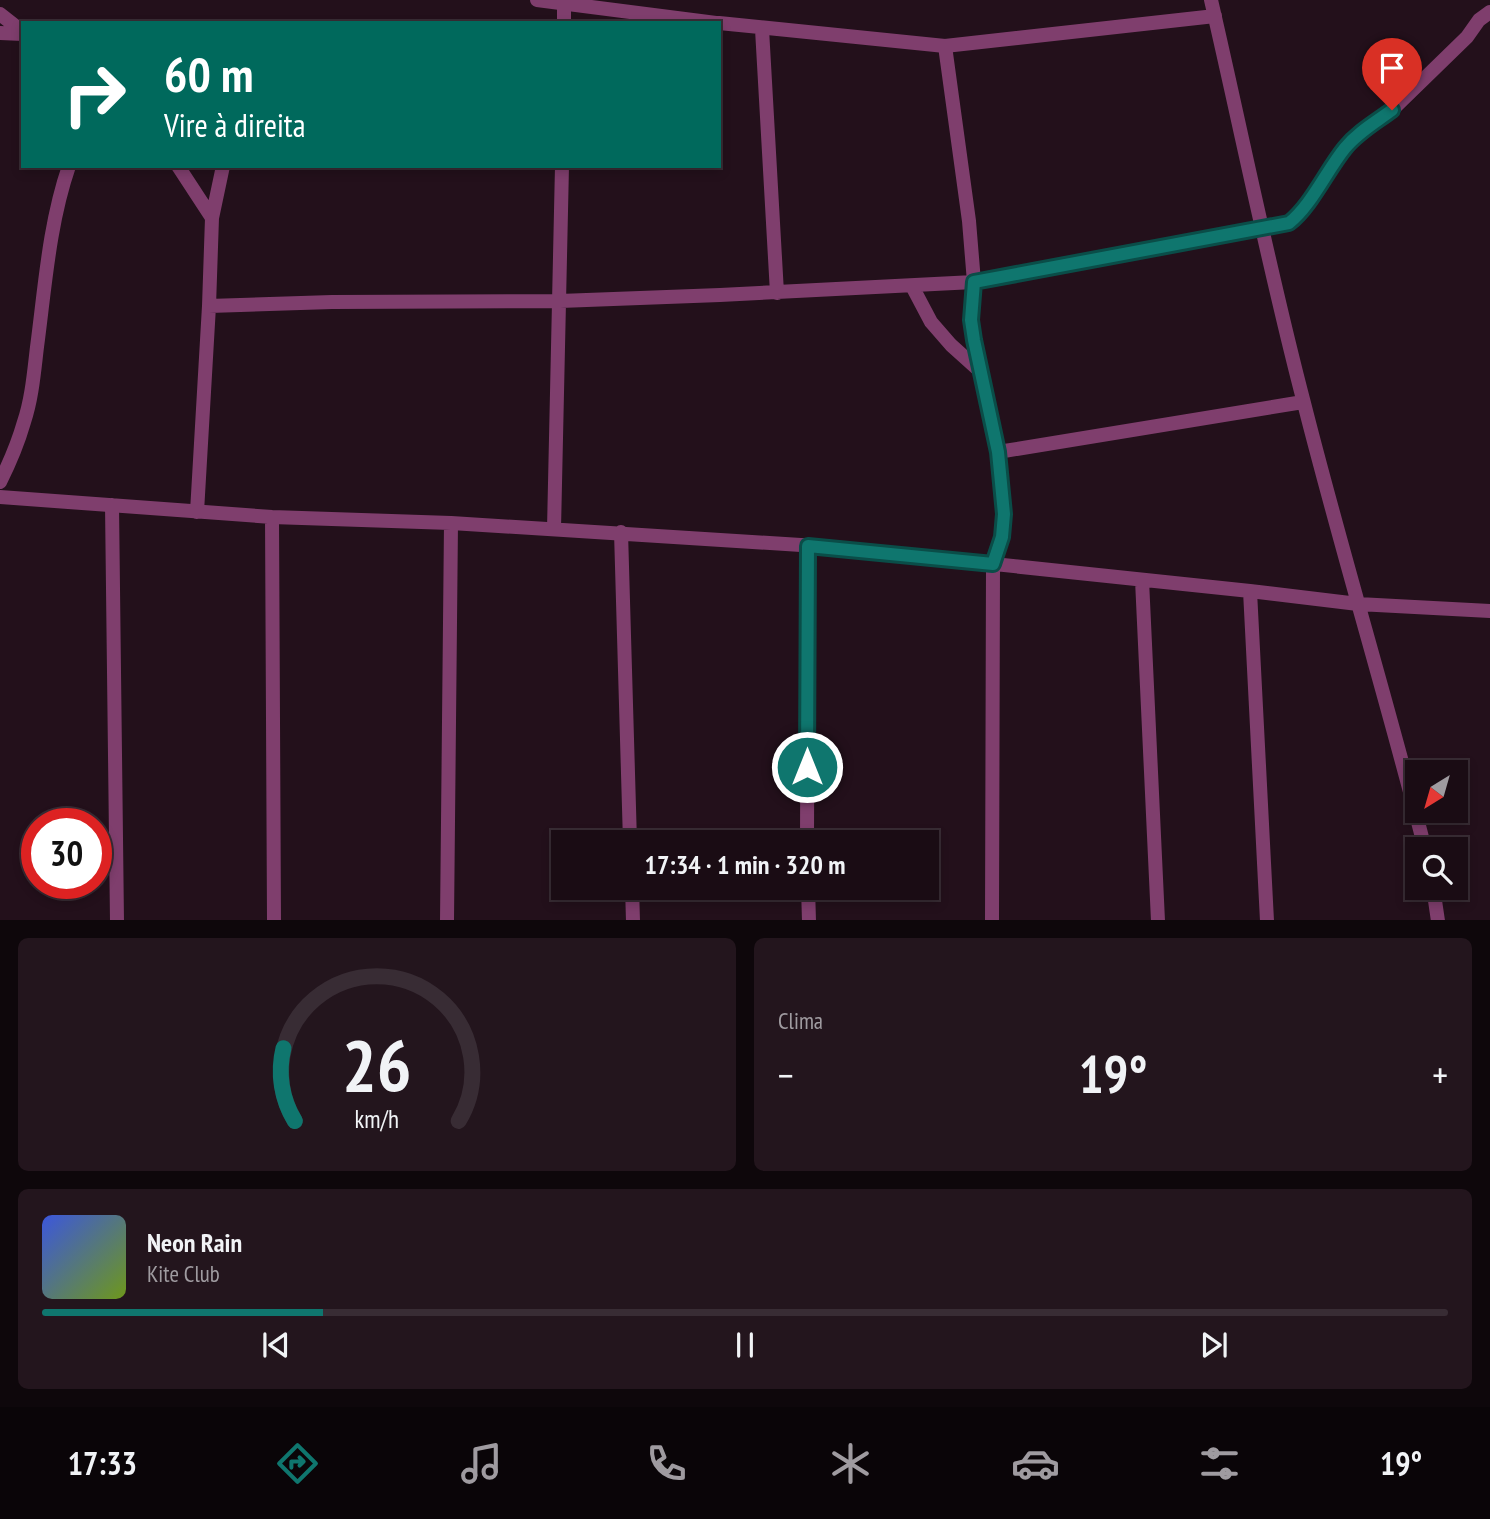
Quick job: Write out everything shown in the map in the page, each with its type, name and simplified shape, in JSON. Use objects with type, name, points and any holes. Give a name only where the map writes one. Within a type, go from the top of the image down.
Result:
[{"type":"street","points":[[537,0],[703,21]]},
{"type":"street","points":[[1211,0],[1303,402],[1422,837]]},
{"type":"street","points":[[564,3],[564,21]]},
{"type":"street","points":[[209,306],[332,302],[560,301],[974,282],[1263,229],[1289,223],[1294,219],[1359,133],[1392,110],[1467,37],[1479,20],[1490,12]]},
{"type":"street","points":[[0,14],[21,31]]},
{"type":"street","points":[[721,23],[946,46],[1214,16]]},
{"type":"street","points":[[762,29],[778,293]]},
{"type":"street","points":[[0,33],[21,33]]},
{"type":"street","points":[[946,46],[969,221],[974,282],[971,320],[998,452],[1004,514],[1002,537],[993,564],[992,920]]},
{"type":"street","points":[[0,482],[25,420],[32,388],[50,240],[68,168]]},
{"type":"street","points":[[179,168],[212,218]]},
{"type":"street","points":[[197,512],[212,218],[223,168]]},
{"type":"street","points":[[554,529],[562,168]]},
{"type":"street","points":[[912,286],[931,322],[951,345],[981,372]]},
{"type":"street","points":[[998,452],[1303,402]]},
{"type":"street","points":[[0,497],[272,517],[451,523],[808,546],[1358,604],[1490,611]]},
{"type":"street","points":[[112,505],[117,920]]},
{"type":"street","points":[[272,517],[274,920]]},
{"type":"street","points":[[447,920],[451,523]]},
{"type":"street","points":[[621,533],[630,830]]},
{"type":"street","points":[[807,830],[808,546]]},
{"type":"street","points":[[1142,580],[1158,920]]},
{"type":"street","points":[[1251,591],[1267,920]]},
{"type":"street","points":[[632,900],[633,920]]},
{"type":"street","points":[[808,900],[809,920]]},
{"type":"street","points":[[1435,900],[1438,920]]},
{"type":"route","points":[[807,767],[808,546],[993,564],[1002,537],[1004,514],[998,452],[971,320],[974,282],[1289,223],[1299,214],[1346,147],[1359,133],[1392,110]]}]
